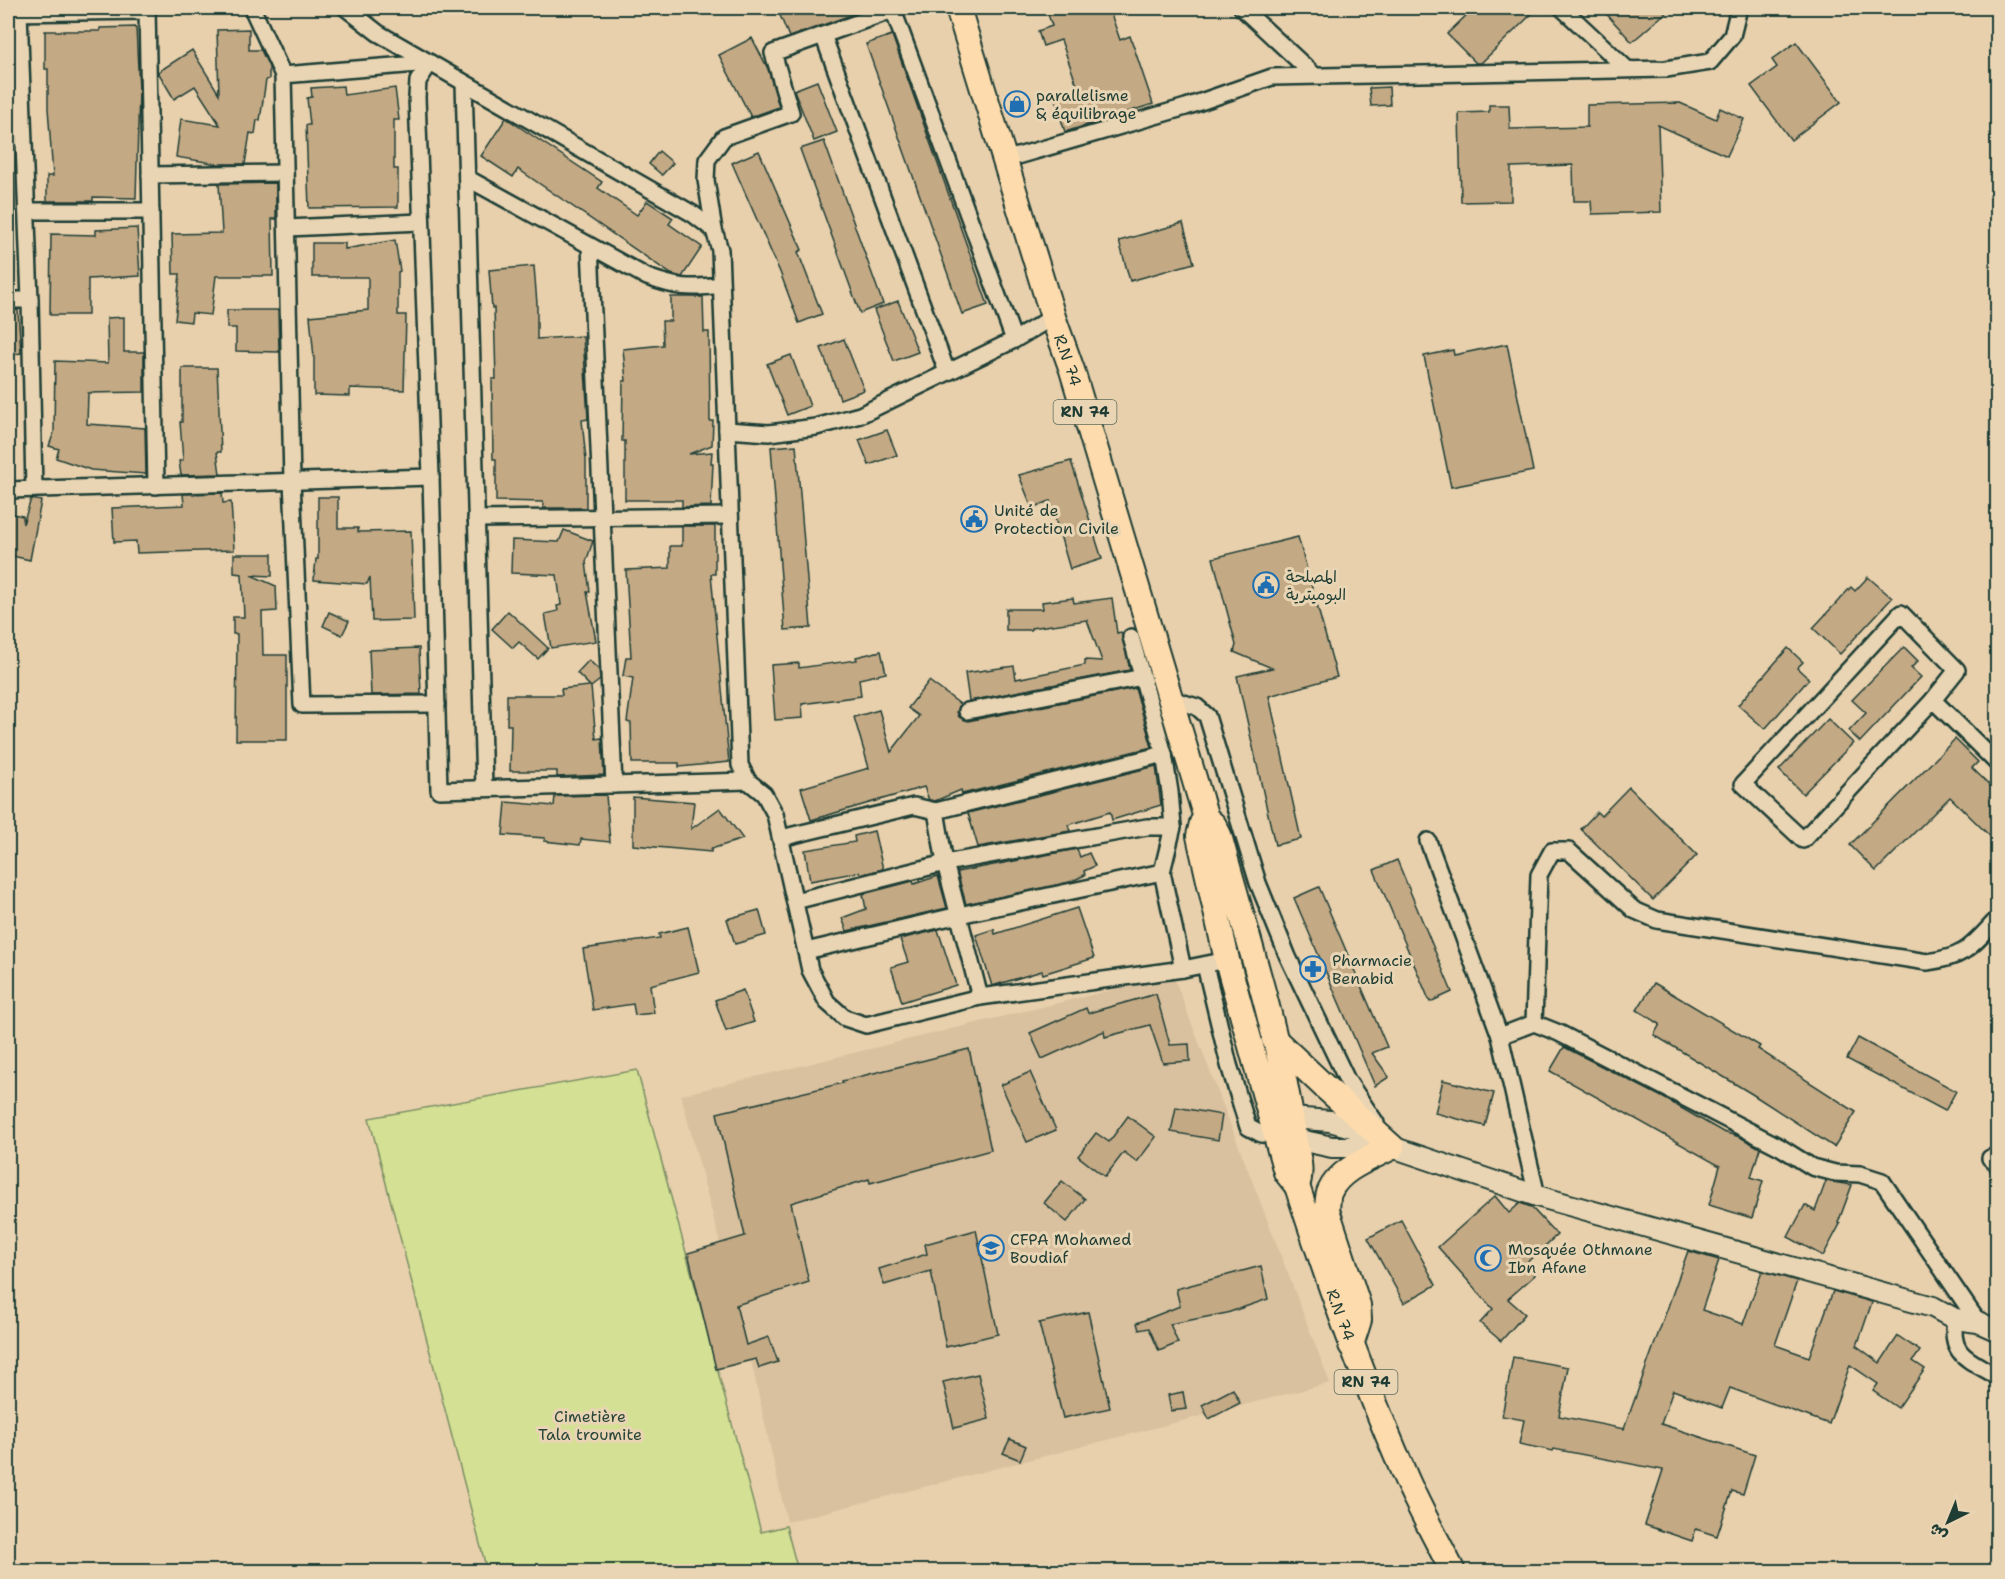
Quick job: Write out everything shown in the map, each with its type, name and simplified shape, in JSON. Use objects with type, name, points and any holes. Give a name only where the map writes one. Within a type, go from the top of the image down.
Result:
[{"type":"main road","name":"R.N 74","points":[[958,8],[1053,317],[1072,370],[1171,699],[1215,805],[1214,825],[1219,835],[1274,1039],[1286,1172],[1297,1186],[1351,1345],[1406,1480],[1453,1572]]},
{"type":"main road","name":"R.N 74","points":[[1215,805],[1200,829],[1199,836],[1216,962],[1283,1127]]},
{"type":"main road","points":[[1274,1039],[1392,1147],[1346,1172],[1328,1193],[1327,1209],[1358,1305],[1359,1320],[1351,1345]]},
{"type":"street","points":[[252,8],[283,75],[292,481],[302,705],[437,704]]},
{"type":"street","points":[[346,8],[378,33],[693,214],[714,230]]},
{"type":"street","points":[[1242,8],[1313,74]]},
{"type":"street","points":[[1562,8],[1627,69]]},
{"type":"street","points":[[1004,160],[1186,107],[1272,77],[1313,74],[1666,69],[1710,62],[1732,36],[1739,8]]},
{"type":"street","points":[[34,489],[27,211],[14,13],[147,9],[156,486]]},
{"type":"street","points":[[1014,340],[893,10],[773,53],[791,113],[724,136],[707,160],[706,180],[714,230],[720,250],[740,765],[748,781],[765,794],[775,814],[810,970],[827,1002],[845,1018],[866,1025],[980,998],[1184,969],[1216,962]]},
{"type":"street","points":[[824,35],[947,372]]},
{"type":"street","points":[[283,75],[430,63]]},
{"type":"street","points":[[430,63],[418,81],[417,97],[440,790],[748,781]]},
{"type":"street","points":[[464,82],[484,788]]},
{"type":"street","points":[[150,175],[285,173]]},
{"type":"street","points":[[467,178],[647,277],[672,286],[693,289],[721,285]]},
{"type":"street","points":[[27,211],[151,211]]},
{"type":"street","points":[[287,228],[421,222]]},
{"type":"street","points":[[590,246],[614,785]]},
{"type":"street","points":[[8,300],[30,300]]},
{"type":"street","points":[[727,430],[769,433],[816,427],[860,415],[1014,340],[1053,317]]},
{"type":"street","points":[[8,490],[431,477]]},
{"type":"street","points":[[476,519],[730,516]]},
{"type":"street","points":[[1901,614],[1957,670],[1933,700],[1803,840],[1743,784],[1901,614]]},
{"type":"street","points":[[1131,637],[1164,754],[1173,827],[1162,872],[1184,969]]},
{"type":"street","points":[[967,711],[1143,677]]},
{"type":"street","points":[[1933,700],[1998,764]]},
{"type":"street","points":[[781,838],[914,806],[936,811],[1164,754]]},
{"type":"street","points":[[1215,805],[1258,883],[1288,957],[1347,1080],[1392,1147]]},
{"type":"street","points":[[936,811],[945,863],[980,998]]},
{"type":"street","points":[[795,901],[945,863],[1148,827],[1173,827]]},
{"type":"street","points":[[1428,840],[1500,1036],[1537,1196]]},
{"type":"street","points":[[1534,1023],[1539,875],[1552,851],[1569,851],[1634,910],[1657,920],[1927,962],[1949,959],[1970,949],[1998,918]]},
{"type":"street","points":[[806,951],[959,915],[1162,872]]},
{"type":"street","points":[[1500,1036],[1534,1023],[1569,1038],[1780,1146],[1812,1167],[1835,1173],[1860,1174],[1882,1181],[1978,1322]]},
{"type":"street","points":[[1283,1127],[1332,1147],[1392,1147],[1537,1196],[1933,1307],[1955,1319],[1978,1322],[1998,1331]]},
{"type":"street","points":[[1998,1155],[1990,1158],[1998,1166]]},
{"type":"street","points":[[1955,1319],[1952,1336],[1959,1353],[1998,1377]]},
{"type":"shaded area","name":"CFPA Mohamed Boudiaf","points":[[1173,975],[1330,1383],[787,1522],[751,1361],[716,1369],[688,1253],[720,1243],[681,1095]]},
{"type":"green space","name":"Cimetière Tala troumite","points":[[637,1070],[761,1532],[786,1526],[798,1571],[487,1571],[369,1118]]},
{"type":"building","points":[[777,8],[871,8],[789,37]]},
{"type":"building","points":[[1046,8],[1109,8],[1120,40],[1130,36],[1153,104],[1065,132],[1055,99],[1079,91],[1061,40],[1043,46],[1038,31],[1052,26]]},
{"type":"building","points":[[1474,8],[1538,8],[1481,63],[1476,63],[1447,34]]},
{"type":"building","points":[[1601,8],[1671,8],[1632,42]]},
{"type":"building","points":[[136,27],[139,90],[136,198],[93,197],[93,201],[47,201],[47,176],[53,176],[48,108],[48,69],[45,69],[45,31],[100,31],[100,28]]},
{"type":"building","points":[[249,29],[249,50],[261,50],[269,67],[269,79],[266,80],[260,120],[257,120],[255,134],[250,133],[245,164],[218,164],[176,157],[181,119],[220,125],[195,86],[174,99],[158,72],[192,50],[219,94],[217,30]]},
{"type":"building","points":[[892,35],[988,305],[962,314],[866,44]]},
{"type":"building","points":[[752,38],[768,69],[779,107],[751,117],[719,55]]},
{"type":"building","points":[[1796,42],[1841,102],[1791,140],[1751,86],[1777,67],[1772,60]]},
{"type":"building","points":[[817,81],[837,132],[814,141],[794,90]]},
{"type":"building","points":[[343,86],[344,95],[395,88],[399,120],[394,120],[394,169],[398,169],[398,207],[309,208],[306,125],[310,125],[307,98],[312,97],[311,88]]},
{"type":"building","points":[[1389,87],[1390,105],[1371,106],[1369,88]]},
{"type":"building","points":[[1680,103],[1716,119],[1720,108],[1744,119],[1727,156],[1658,125],[1661,212],[1592,214],[1591,201],[1574,201],[1573,165],[1511,167],[1511,201],[1461,202],[1459,113],[1489,112],[1489,105],[1509,105],[1510,129],[1587,127],[1587,105]]},
{"type":"building","points":[[506,118],[602,182],[598,188],[637,215],[647,201],[673,218],[669,224],[702,247],[682,277],[671,274],[518,169],[513,177],[481,156]]},
{"type":"building","points":[[824,141],[883,304],[860,313],[800,149]]},
{"type":"building","points":[[659,151],[673,163],[662,175],[649,164]]},
{"type":"building","points":[[759,151],[802,250],[798,252],[822,314],[799,323],[780,272],[732,163]]},
{"type":"building","points":[[276,183],[276,219],[272,219],[273,276],[216,276],[211,315],[192,313],[191,322],[175,320],[180,274],[173,274],[172,234],[222,233],[219,184]]},
{"type":"building","points":[[1183,223],[1194,263],[1130,281],[1119,241]]},
{"type":"building","points":[[137,228],[140,276],[88,279],[88,315],[50,315],[51,234],[96,235],[96,230]]},
{"type":"building","points":[[395,240],[400,271],[398,272],[398,315],[406,315],[404,390],[350,388],[350,396],[314,395],[314,358],[310,316],[368,310],[368,277],[312,277],[312,243],[345,243],[345,249]]},
{"type":"building","points":[[534,266],[537,339],[583,336],[588,419],[582,420],[586,460],[586,508],[543,508],[543,502],[496,501],[492,379],[496,379],[494,308],[492,308],[489,270]]},
{"type":"building","points":[[671,297],[703,297],[704,332],[709,332],[712,445],[689,454],[712,452],[711,506],[682,507],[682,500],[625,500],[625,441],[622,441],[623,381],[626,381],[623,349],[663,345],[662,321],[671,321]]},
{"type":"building","points":[[898,301],[918,352],[894,361],[874,310]]},
{"type":"building","points":[[18,310],[21,353],[8,355],[8,311]]},
{"type":"building","points":[[227,310],[278,310],[279,352],[236,351],[236,328],[227,328]]},
{"type":"building","points":[[124,317],[124,352],[144,352],[144,392],[88,393],[87,424],[145,428],[146,474],[91,470],[56,458],[59,449],[49,446],[54,432],[55,361],[108,363],[107,318]]},
{"type":"building","points":[[844,339],[864,390],[840,399],[821,348]]},
{"type":"building","points":[[1507,344],[1533,471],[1451,487],[1424,356],[1453,350],[1454,355]]},
{"type":"building","points":[[791,355],[810,406],[787,415],[767,364]]},
{"type":"building","points":[[182,368],[217,368],[221,452],[217,452],[220,474],[181,475],[179,461],[183,460],[180,422],[182,422]]},
{"type":"building","points":[[887,430],[897,455],[869,465],[859,440]]},
{"type":"building","points":[[796,445],[811,628],[785,630],[771,447]]},
{"type":"building","points":[[1071,461],[1102,559],[1070,569],[1050,501],[1032,508],[1019,475]]},
{"type":"building","points":[[222,493],[223,503],[231,502],[234,550],[137,553],[136,541],[114,542],[112,508],[184,505],[183,494]]},
{"type":"building","points":[[318,497],[338,497],[338,528],[358,528],[358,532],[411,531],[414,620],[372,621],[370,577],[367,584],[314,580],[316,559],[318,559]]},
{"type":"building","points":[[31,499],[41,501],[30,560],[8,555],[8,513],[23,516],[23,524]]},
{"type":"building","points":[[682,526],[715,526],[715,574],[711,574],[729,762],[679,767],[679,763],[632,763],[631,723],[627,722],[633,678],[623,676],[626,657],[631,657],[626,570],[670,568],[670,546],[682,546]]},
{"type":"building","points":[[564,530],[593,541],[586,562],[590,592],[587,592],[596,641],[551,648],[545,614],[558,611],[557,606],[561,605],[557,575],[511,573],[512,540],[559,542]]},
{"type":"building","points":[[1298,537],[1337,677],[1269,696],[1301,839],[1275,845],[1237,676],[1272,668],[1234,652],[1236,645],[1213,558]]},
{"type":"building","points":[[234,554],[272,554],[272,576],[251,575],[276,586],[277,611],[262,612],[263,655],[287,655],[287,740],[236,740],[237,634],[233,634],[233,617],[244,617],[242,574],[234,573]]},
{"type":"building","points":[[1868,577],[1892,598],[1840,654],[1813,628],[1851,587],[1855,591]]},
{"type":"building","points":[[1073,598],[1074,603],[1112,598],[1117,633],[1122,634],[1130,670],[969,701],[965,673],[1014,666],[1016,679],[1085,665],[1085,660],[1102,661],[1087,620],[1031,628],[1031,630],[1006,630],[1006,609],[1043,609],[1042,602]]},
{"type":"building","points":[[508,611],[548,648],[538,659],[519,642],[513,648],[492,629]]},
{"type":"building","points":[[329,612],[349,621],[342,635],[323,626]]},
{"type":"building","points":[[1904,647],[1918,661],[1911,668],[1921,677],[1860,742],[1849,731],[1866,713],[1852,700]]},
{"type":"building","points":[[419,648],[421,694],[371,695],[369,650]]},
{"type":"building","points":[[1788,648],[1803,662],[1797,668],[1809,679],[1765,729],[1738,705]]},
{"type":"building","points":[[881,651],[886,673],[859,679],[861,696],[802,704],[803,718],[775,720],[771,665],[799,663],[799,668],[857,660],[856,657]]},
{"type":"building","points":[[589,660],[599,670],[600,680],[591,687],[596,739],[602,738],[604,775],[557,777],[557,771],[510,771],[511,725],[507,725],[507,695],[562,695],[561,689],[590,686],[577,673]]},
{"type":"building","points":[[929,681],[960,704],[957,712],[959,717],[968,721],[1135,688],[1152,747],[962,794],[961,790],[935,801],[929,800],[924,787],[811,820],[801,788],[869,768],[854,717],[879,710],[891,752],[919,716],[908,708]]},
{"type":"building","points":[[1828,719],[1853,743],[1803,794],[1779,770]]},
{"type":"building","points":[[1955,739],[1978,762],[1972,768],[1998,793],[1998,844],[1950,797],[1876,871],[1850,845]]},
{"type":"building","points":[[1156,766],[1161,805],[1112,820],[1110,812],[1068,825],[1070,831],[978,847],[968,813]]},
{"type":"building","points":[[1629,787],[1697,855],[1653,900],[1581,829],[1597,812],[1601,816]]},
{"type":"building","points":[[606,795],[610,842],[581,839],[580,845],[544,841],[545,838],[503,835],[506,802],[554,806],[555,796]]},
{"type":"building","points":[[633,797],[694,802],[691,829],[720,808],[743,839],[711,849],[711,852],[633,845]]},
{"type":"building","points":[[874,831],[883,869],[860,875],[859,872],[810,881],[805,850],[855,842],[854,836]]},
{"type":"building","points":[[1077,849],[1080,857],[1089,853],[1095,866],[1084,871],[1085,875],[1070,882],[966,904],[957,872]]},
{"type":"building","points":[[1397,860],[1452,992],[1430,1002],[1374,870]]},
{"type":"building","points":[[938,876],[947,908],[847,931],[842,918],[866,909],[863,894],[913,881],[914,884]]},
{"type":"building","points":[[1319,887],[1387,1047],[1372,1053],[1389,1077],[1375,1086],[1294,898]]},
{"type":"building","points":[[1077,908],[1094,958],[1043,974],[1042,971],[992,986],[976,935],[994,929],[995,934]]},
{"type":"building","points":[[759,910],[766,935],[735,944],[727,919]]},
{"type":"building","points":[[688,927],[699,972],[650,985],[654,1013],[635,1015],[633,1004],[593,1010],[583,949],[660,938],[659,934]]},
{"type":"building","points":[[938,930],[956,985],[902,1002],[891,967],[908,962],[900,939]]},
{"type":"building","points":[[1654,983],[1760,1046],[1758,1049],[1856,1112],[1834,1147],[1654,1035],[1660,1024],[1637,1010]]},
{"type":"building","points":[[743,990],[754,1022],[726,1031],[715,1000]]},
{"type":"building","points":[[1156,994],[1170,1045],[1189,1044],[1190,1061],[1163,1063],[1150,1025],[1105,1037],[1104,1031],[1042,1059],[1030,1033],[1086,1008],[1088,1013]]},
{"type":"building","points":[[1858,1038],[1956,1091],[1945,1111],[1847,1059]]},
{"type":"building","points":[[1564,1047],[1662,1097],[1723,1132],[1740,1137],[1760,1148],[1751,1177],[1763,1181],[1752,1218],[1709,1205],[1720,1166],[1550,1071]]},
{"type":"building","points":[[969,1049],[991,1150],[870,1183],[869,1179],[791,1203],[809,1282],[736,1305],[746,1345],[769,1337],[778,1362],[759,1368],[756,1359],[716,1369],[688,1253],[745,1236],[717,1113],[843,1083],[842,1081]]},
{"type":"building","points":[[1030,1072],[1056,1130],[1027,1142],[1001,1085]]},
{"type":"building","points":[[1443,1080],[1494,1093],[1485,1126],[1435,1113]]},
{"type":"building","points":[[1176,1107],[1222,1115],[1218,1140],[1171,1132]]},
{"type":"building","points":[[1128,1116],[1156,1137],[1137,1162],[1124,1152],[1105,1177],[1078,1156],[1096,1133],[1109,1142]]},
{"type":"building","points":[[1062,1181],[1085,1199],[1067,1222],[1044,1203]]},
{"type":"building","points":[[1826,1181],[1852,1185],[1838,1223],[1840,1224],[1823,1256],[1788,1237],[1805,1205],[1815,1211]]},
{"type":"building","name":"Mosquée Othmane Ibn Afane","points":[[1495,1196],[1509,1213],[1520,1203],[1531,1207],[1557,1235],[1525,1264],[1535,1275],[1508,1299],[1525,1314],[1501,1341],[1480,1323],[1493,1309],[1438,1247]]},
{"type":"building","points":[[1401,1220],[1436,1285],[1404,1303],[1368,1238]]},
{"type":"building","points":[[976,1230],[998,1334],[946,1347],[931,1271],[884,1285],[879,1269],[927,1254],[925,1244]]},
{"type":"building","points":[[1688,1251],[1719,1260],[1702,1310],[1743,1324],[1762,1271],[1797,1281],[1775,1345],[1809,1357],[1833,1291],[1872,1302],[1857,1346],[1880,1363],[1898,1336],[1920,1351],[1913,1361],[1925,1369],[1898,1408],[1873,1391],[1878,1384],[1850,1365],[1829,1424],[1730,1388],[1722,1408],[1673,1390],[1661,1424],[1755,1455],[1743,1494],[1732,1491],[1717,1536],[1696,1529],[1692,1541],[1645,1525],[1663,1470],[1519,1444],[1524,1420],[1502,1416],[1513,1357],[1568,1367],[1559,1416],[1624,1429]]},
{"type":"building","points":[[1261,1266],[1268,1299],[1227,1313],[1170,1324],[1178,1343],[1159,1351],[1149,1328],[1139,1330],[1137,1323],[1180,1306],[1176,1289]]},
{"type":"building","points":[[1088,1312],[1110,1408],[1063,1418],[1039,1323]]},
{"type":"building","points":[[978,1374],[989,1419],[954,1428],[943,1382]]},
{"type":"building","points":[[1233,1389],[1240,1403],[1209,1419],[1202,1405]]},
{"type":"building","points":[[1183,1392],[1186,1409],[1171,1411],[1168,1395]]},
{"type":"building","points":[[1010,1439],[1026,1446],[1020,1460],[1003,1453]]},
{"type":"place","name":"parallelisme & équilibrage","points":[[1017,104]]},
{"type":"place","name":"Unité de Protection Civile","points":[[974,519]]},
{"type":"place","name":"المصلحة البوميترية","points":[[1266,585]]},
{"type":"place","name":"Pharmacie Benabid","points":[[1313,969]]},
{"type":"place","name":"CFPA Mohamed Boudiaf","points":[[991,1248]]},
{"type":"place","name":"Mosquée Othmane Ibn Afane","points":[[1488,1258]]}]
